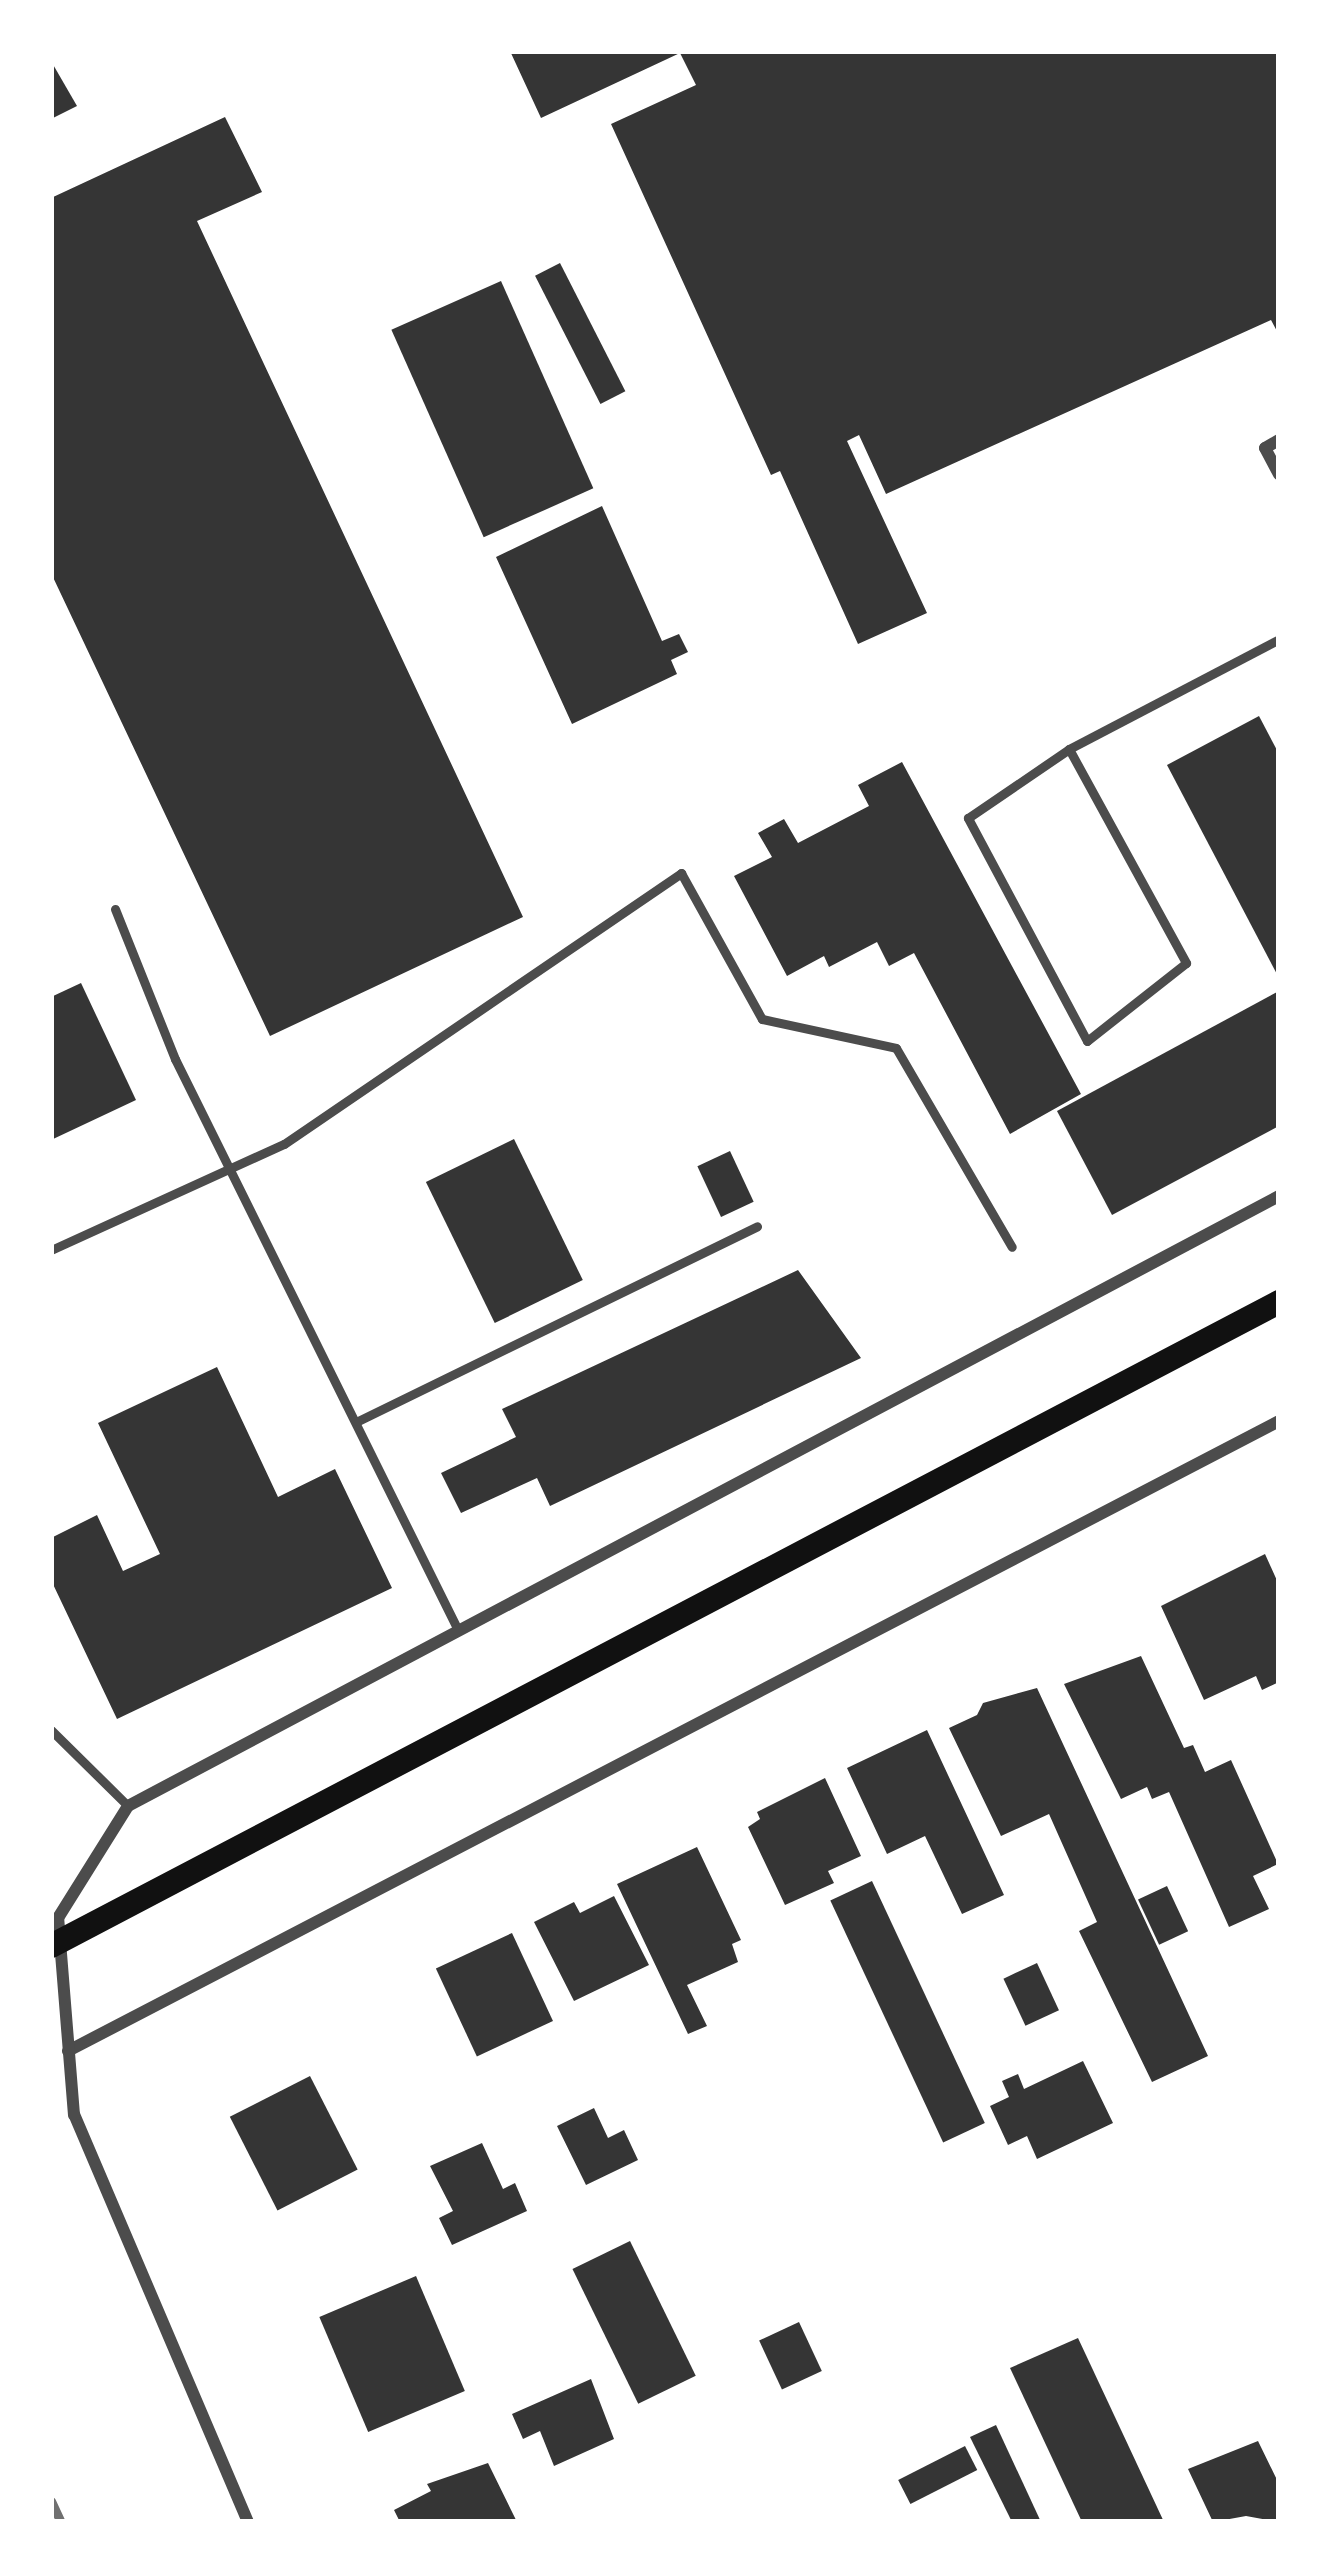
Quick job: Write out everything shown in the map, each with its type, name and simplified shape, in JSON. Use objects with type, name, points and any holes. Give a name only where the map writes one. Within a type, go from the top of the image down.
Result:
[{"type":"main road","points":[[51,1946],[1279,1302]]},
{"type":"street","points":[[1279,440],[1265,448],[1279,474]]},
{"type":"street","points":[[248,2522],[74,2115],[58,1918],[128,1806],[1279,1196]]},
{"type":"street","points":[[68,2051],[1279,1421]]},
{"type":"lane","points":[[1069,749],[1186,963],[1087,1041],[968,818],[1069,749],[1279,639]]},
{"type":"lane","points":[[51,1250],[284,1144],[681,873],[762,1019],[896,1048],[1012,1247]]},
{"type":"lane","points":[[115,909],[176,1059],[458,1630]]},
{"type":"lane","points":[[358,1420],[757,1226]]},
{"type":"lane","points":[[51,1730],[128,1806]]},
{"type":"building","points":[[510,51],[1279,51],[1279,335],[1271,320],[886,494],[859,435],[847,441],[927,613],[858,644],[780,471],[771,475],[611,124],[696,85],[680,53],[541,118]]},
{"type":"building","points":[[51,61],[77,106],[51,119]]},
{"type":"building","points":[[225,117],[262,192],[197,221],[523,917],[270,1036],[51,573],[51,198]]},
{"type":"building","points":[[560,263],[625,391],[600,404],[535,276]]},
{"type":"building","points":[[501,281],[593,488],[484,537],[391,330]]},
{"type":"building","points":[[602,506],[662,641],[679,634],[688,652],[671,660],[677,674],[572,724],[496,557]]},
{"type":"building","points":[[1259,716],[1279,754],[1279,978],[1167,765]]},
{"type":"building","points":[[902,762],[1081,1094],[1010,1134],[914,953],[889,966],[877,942],[829,967],[824,956],[787,976],[734,876],[772,857],[758,833],[784,819],[798,843],[869,806],[858,785]]},
{"type":"building","points":[[81,983],[136,1100],[51,1140],[51,997]]},
{"type":"building","points":[[1279,991],[1279,1126],[1112,1215],[1057,1111]]},
{"type":"building","points":[[514,1139],[583,1280],[495,1323],[426,1182]]},
{"type":"building","points":[[730,1151],[754,1202],[721,1217],[697,1166]]},
{"type":"building","points":[[798,1270],[861,1358],[550,1506],[537,1478],[461,1513],[441,1473],[516,1437],[502,1409]]},
{"type":"building","points":[[217,1367],[278,1497],[335,1469],[392,1588],[117,1719],[51,1580],[51,1538],[97,1515],[123,1571],[160,1554],[98,1423]]},
{"type":"building","points":[[1265,1554],[1279,1585],[1279,1682],[1262,1690],[1256,1676],[1204,1700],[1161,1606]]},
{"type":"building","points":[[1141,1656],[1184,1748],[1193,1745],[1205,1772],[1231,1760],[1278,1864],[1253,1876],[1269,1909],[1229,1927],[1169,1792],[1152,1799],[1147,1787],[1121,1799],[1064,1684]]},
{"type":"building","points":[[1037,1688],[1208,2056],[1152,2082],[1079,1931],[1097,1922],[1049,1814],[1001,1836],[949,1728],[977,1715],[983,1703]]},
{"type":"building","points":[[927,1730],[1004,1895],[962,1914],[925,1836],[887,1854],[847,1768]]},
{"type":"building","points":[[825,1778],[861,1856],[828,1871],[834,1883],[785,1905],[748,1827],[760,1819],[757,1812]]},
{"type":"building","points":[[697,1847],[741,1940],[732,1944],[738,1962],[687,1985],[707,2026],[688,2034],[617,1884]]},
{"type":"building","points":[[872,1881],[985,2123],[943,2142],[830,1900]]},
{"type":"building","points":[[1167,1886],[1188,1931],[1159,1945],[1138,1900]]},
{"type":"building","points":[[614,1896],[649,1965],[574,2001],[534,1922],[574,1902],[580,1913]]},
{"type":"building","points":[[512,1933],[553,2021],[477,2056],[436,1968]]},
{"type":"building","points":[[1037,1963],[1059,2010],[1025,2026],[1003,1979]]},
{"type":"building","points":[[1083,2061],[1113,2123],[1037,2159],[1027,2136],[1008,2145],[990,2106],[1009,2097],[1002,2081],[1018,2074],[1024,2089]]},
{"type":"building","points":[[310,2076],[358,2170],[277,2210],[230,2117]]},
{"type":"building","points":[[594,2108],[608,2138],[624,2130],[638,2160],[586,2185],[557,2126]]},
{"type":"building","points":[[482,2143],[503,2189],[515,2183],[527,2211],[452,2245],[439,2218],[453,2211],[430,2166]]},
{"type":"building","points":[[630,2241],[696,2376],[638,2404],[572,2269]]},
{"type":"building","points":[[416,2276],[465,2391],[368,2432],[319,2317]]},
{"type":"building","points":[[799,2322],[822,2371],[782,2390],[759,2341]]},
{"type":"building","points":[[1078,2338],[1164,2522],[1082,2522],[1010,2368]]},
{"type":"building","points":[[591,2379],[614,2439],[554,2466],[540,2431],[523,2439],[512,2414]]},
{"type":"building","points":[[996,2425],[1041,2522],[1012,2522],[970,2437]]},
{"type":"building","points":[[1258,2441],[1279,2484],[1279,2522],[1246,2516],[1213,2522],[1188,2469]]},
{"type":"building","points":[[965,2446],[977,2470],[910,2504],[898,2480]]},
{"type":"building","points":[[488,2463],[517,2522],[400,2522],[394,2510],[431,2491],[427,2484]]},
{"type":"railway","points":[[51,2501],[61,2522]]}]
